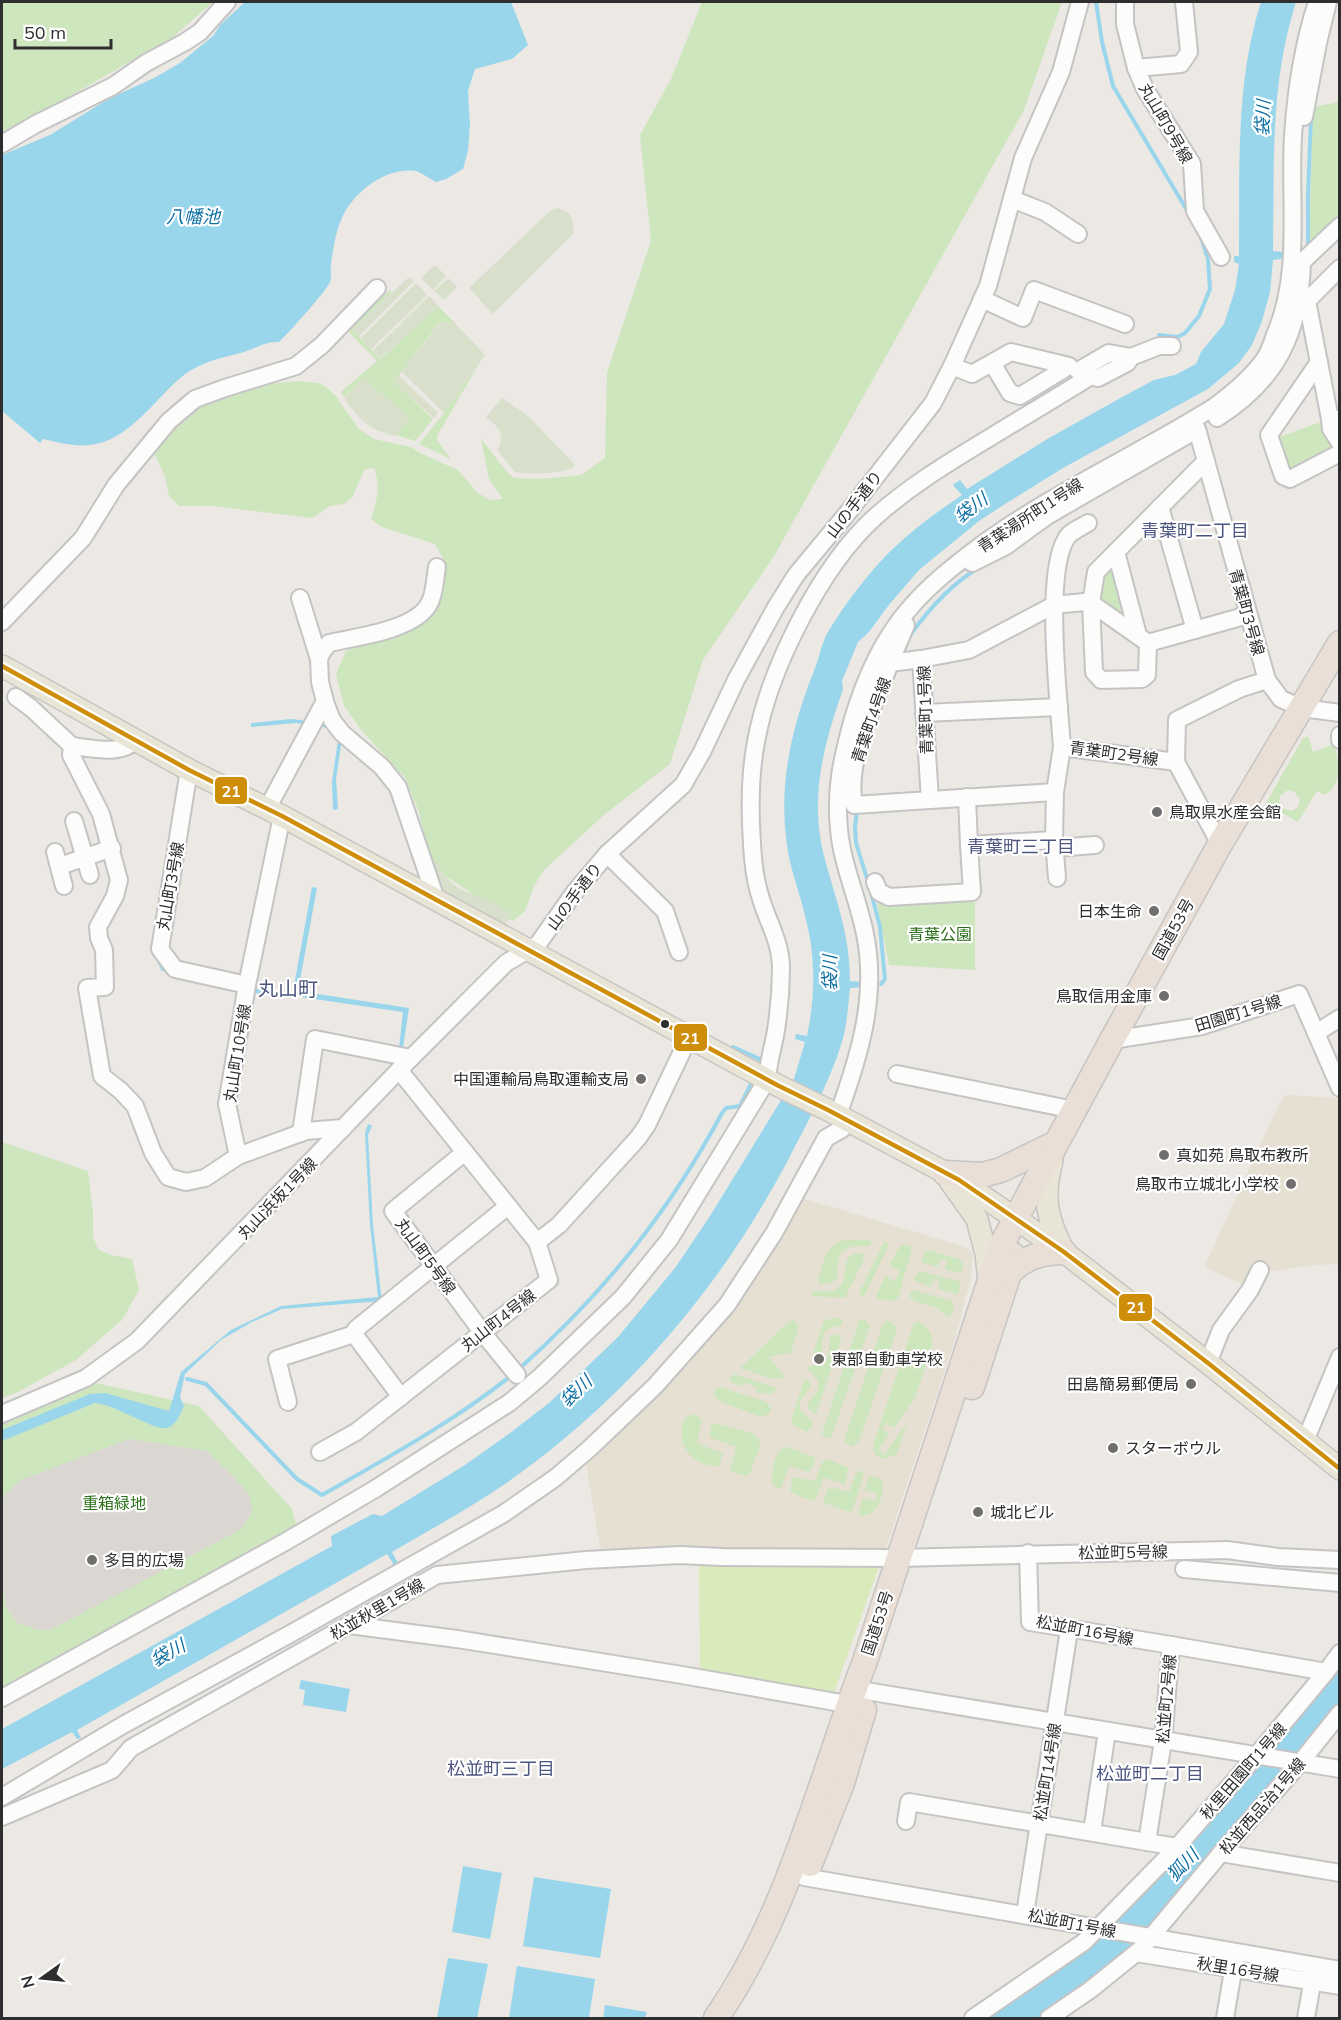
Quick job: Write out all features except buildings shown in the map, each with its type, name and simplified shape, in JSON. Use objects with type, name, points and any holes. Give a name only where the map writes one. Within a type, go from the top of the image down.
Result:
[{"type":"highway","name":"国道53号","points":[[735,2019],[776,1946],[786,1904],[859,1698],[999,1277],[1002,1244],[1220,844],[1340,643]]},
{"type":"highway","points":[[945,1173],[982,1175],[1001,1170],[1056,1143]]},
{"type":"highway","points":[[999,1277],[1031,1256],[1064,1252]]},
{"type":"highway","name":"国道53号","points":[[716,2019],[804,1877],[842,1783],[859,1698]]},
{"type":"main road","points":[[2,666],[189,770],[275,812],[437,902],[945,1173],[1064,1252],[1340,1469]]},
{"type":"main road","points":[[1056,1143],[1048,1177],[1046,1201],[1048,1216],[1064,1252]]},
{"type":"main road","points":[[945,1173],[977,1219],[986,1254],[999,1277]]},
{"type":"street","points":[[2,144],[36,124],[113,86],[146,63],[185,42],[200,32],[227,2]]},
{"type":"street","name":"山の手通り","points":[[528,950],[538,944],[585,879],[607,854],[683,785],[702,752],[736,680],[796,575],[933,403],[988,286],[1023,158],[1061,72],[1080,2]]},
{"type":"street","name":"丸山町9号線","points":[[1125,2],[1125,24],[1136,68],[1145,89],[1192,164],[1195,211],[1221,256]]},
{"type":"street","points":[[1136,68],[1181,64],[1189,52],[1184,2]]},
{"type":"street","name":"青葉湯所町1号線","points":[[838,1115],[861,1048],[868,999],[868,953],[863,926],[844,859],[837,799],[840,766],[873,665],[892,631],[913,604],[948,570],[1013,522],[1196,419],[1241,387],[1265,358],[1286,306],[1292,258],[1293,157],[1300,72],[1308,29],[1317,2]]},
{"type":"street","points":[[1293,157],[1299,148],[1318,43],[1329,2]]},
{"type":"street","points":[[948,570],[958,570],[1006,546],[1047,516],[1240,403],[1275,364],[1291,332],[1301,289],[1299,193],[1293,182]]},
{"type":"street","points":[[1012,199],[1045,212],[1078,234]]},
{"type":"street","points":[[1302,262],[1340,226]]},
{"type":"street","points":[[1340,268],[1307,302],[1319,362],[1335,419],[1331,429],[1340,443]]},
{"type":"street","points":[[2,622],[83,538],[116,485],[169,422],[195,399],[296,366],[322,345],[377,288]]},
{"type":"street","points":[[982,300],[1023,318],[1034,290],[1125,324]]},
{"type":"street","points":[[952,366],[972,374],[1011,352],[1098,378],[1127,363],[1131,357],[1160,346],[1172,346]]},
{"type":"street","points":[[1319,362],[1269,435],[1282,476],[1290,480],[1340,453]]},
{"type":"street","points":[[992,363],[1010,393],[1020,396],[1079,371]]},
{"type":"street","points":[[2,1698],[295,1537],[509,1403],[539,1378],[623,1297],[649,1265],[669,1240],[772,1082],[768,1063],[780,1001],[781,965],[777,944],[757,884],[751,823],[751,784],[756,742],[763,713],[770,689],[787,649],[825,578],[854,539],[875,518],[938,468],[1079,371]]},
{"type":"street","name":"青葉町3号線","points":[[1197,429],[1267,680],[1281,699],[1302,708]]},
{"type":"street","points":[[1116,552],[1143,639],[1147,675],[1142,680],[1101,681],[1094,672],[1091,603],[1096,572],[1206,461]]},
{"type":"street","points":[[1160,507],[1195,630]]},
{"type":"street","name":"青葉町2号線","points":[[1088,523],[1072,532],[1064,542],[1059,560],[1054,605],[1062,747],[1176,762],[1220,844]]},
{"type":"street","points":[[437,567],[431,602],[418,615],[398,626],[329,643],[320,659],[320,682],[332,720],[342,733],[382,767],[398,787],[437,902]]},
{"type":"street","points":[[300,598],[320,659]]},
{"type":"street","points":[[1091,603],[1143,639],[1195,630],[1248,615]]},
{"type":"street","name":"青葉町1号線","points":[[930,800],[921,659],[969,650],[1054,605],[1091,603]]},
{"type":"street","points":[[870,715],[866,684],[886,664],[890,663],[913,604]]},
{"type":"street","name":"青葉町4号線","points":[[921,659],[890,663],[870,715],[854,767],[852,797],[854,805],[930,800]]},
{"type":"street","points":[[1176,762],[1178,720],[1239,689],[1267,680]]},
{"type":"street","points":[[16,697],[72,746],[105,750],[128,747],[135,740]]},
{"type":"street","points":[[247,985],[275,812],[325,701]]},
{"type":"street","points":[[924,713],[1059,707]]},
{"type":"street","points":[[1302,708],[1340,713]]},
{"type":"street","points":[[1340,735],[1340,740]]},
{"type":"street","points":[[72,746],[71,755],[100,814],[120,880],[115,896],[98,927],[99,938],[104,950],[105,987],[87,988],[102,1076],[135,1106],[153,1153],[168,1177],[186,1182],[205,1178],[238,1156],[301,1133],[343,1128]]},
{"type":"street","points":[[1057,878],[1055,792],[1062,747]]},
{"type":"street","name":"丸山町3号線","points":[[189,770],[160,949],[175,969],[247,985]]},
{"type":"street","points":[[930,800],[1055,792]]},
{"type":"street","points":[[875,882],[879,892],[889,897],[972,892],[967,797]]},
{"type":"street","points":[[74,821],[90,875]]},
{"type":"street","points":[[969,845],[1095,845]]},
{"type":"street","points":[[64,886],[57,859],[84,857],[112,848]]},
{"type":"street","points":[[607,854],[665,911],[680,952]]},
{"type":"street","name":"丸山浜坂1号線","points":[[2,1414],[86,1378],[137,1341],[399,1070],[506,963],[528,950]]},
{"type":"street","name":"丸山町10号線","points":[[238,1156],[227,1104],[247,985]]},
{"type":"street","name":"田園町1号線","points":[[1112,1040],[1202,1026],[1299,994],[1340,1088]]},
{"type":"street","points":[[1316,1033],[1340,1018]]},
{"type":"street","points":[[537,1242],[559,1225],[638,1138],[647,1125],[688,1037]]},
{"type":"street","points":[[301,1133],[315,1039],[411,1058]]},
{"type":"street","name":"丸山町4号線","points":[[320,1452],[356,1432],[549,1280],[537,1242],[399,1070]]},
{"type":"street","points":[[897,1074],[1074,1110]]},
{"type":"street","points":[[2,1797],[123,1725],[503,1514],[555,1478],[655,1386],[728,1305],[774,1233],[826,1138],[842,1129],[838,1115]]},
{"type":"street","name":"丸山町5号線","points":[[465,1152],[393,1211],[517,1375]]},
{"type":"street","points":[[288,1402],[277,1359],[354,1334],[356,1329],[508,1206]]},
{"type":"street","points":[[1208,1363],[1221,1330],[1250,1290],[1260,1270]]},
{"type":"street","points":[[354,1334],[401,1397]]},
{"type":"street","points":[[1305,1441],[1340,1357]]},
{"type":"street","points":[[1225,1573],[1227,1550]]},
{"type":"street","name":"松並町5号線","points":[[906,1558],[1028,1553],[1227,1550],[1278,1557],[1340,1560]]},
{"type":"street","name":"松並町16号線","points":[[1028,1553],[1030,1622],[1171,1646]]},
{"type":"street","name":"松並秋里1号線","points":[[2,1817],[112,1770],[131,1748],[437,1575],[636,1556],[906,1558]]},
{"type":"street","points":[[1184,1569],[1340,1583]]},
{"type":"street","points":[[349,1625],[859,1698],[1054,1722],[1340,1769]]},
{"type":"street","name":"松並町14号線","points":[[1025,1914],[1069,1630]]},
{"type":"street","name":"松並町2号線","points":[[1147,1842],[1163,1741],[1171,1646],[1326,1672]]},
{"type":"street","name":"秋里田園町1号線","points":[[973,2019],[1068,1954],[1099,1929],[1178,1847],[1259,1757],[1340,1653]]},
{"type":"street","name":"松並西品治1号線","points":[[1050,2019],[1090,1990],[1145,1944],[1340,1713]]},
{"type":"street","points":[[1092,1832],[1107,1731]]},
{"type":"street","points":[[906,1821],[909,1802],[1178,1847]]},
{"type":"street","points":[[1221,1853],[1340,1873]]},
{"type":"street","name":"松並町1号線","points":[[804,1877],[1025,1914],[1099,1929],[1145,1944],[1314,1974],[1340,1970]]},
{"type":"street","points":[[1225,2019],[1235,1960]]},
{"type":"street","points":[[1306,2019],[1314,1974],[1340,1986]]},
{"type":"shaded area","name":"鳥取市立城北小学校","points":[[1286,1095],[1339,1098],[1339,1264],[1274,1271],[1259,1266],[1246,1286],[1204,1267],[1279,1104]]},
{"type":"shaded area","name":"東部自動車学校","points":[[802,1198],[962,1246],[968,1248],[973,1254],[971,1278],[954,1342],[886,1548],[601,1554],[586,1464],[664,1389],[742,1296]]},
{"type":"shaded area","name":"多目的広場","points":[[129,1439],[207,1451],[249,1495],[252,1508],[244,1526],[50,1630],[39,1630],[17,1623],[7,1608],[2,1585],[2,1501],[5,1494],[21,1480]]},
{"type":"green space","points":[[2,2],[213,2],[173,37],[2,135]]},
{"type":"green space","points":[[702,2],[1062,2],[1024,110],[774,556],[703,660],[670,764],[605,814],[544,870],[534,886],[525,911],[513,921],[489,910],[466,889],[432,868],[419,812],[405,778],[362,731],[344,706],[336,674],[346,651],[380,636],[404,629],[441,579],[443,558],[435,544],[382,527],[371,519],[377,494],[374,468],[364,470],[353,496],[344,504],[330,506],[312,518],[212,506],[179,506],[169,496],[165,476],[153,451],[174,426],[194,408],[258,385],[299,381],[325,386],[335,395],[358,428],[374,439],[411,447],[458,470],[478,493],[490,500],[503,499],[489,479],[481,439],[514,478],[540,479],[581,475],[605,458],[607,372],[651,241],[640,135],[671,79]]},
{"type":"green space","points":[[1339,102],[1339,223],[1309,249],[1313,107]]},
{"type":"green space","points":[[557,208],[566,211],[571,216],[574,233],[493,314],[469,288],[550,211]]},
{"type":"green space","points":[[435,265],[446,276],[433,290],[421,278]]},
{"type":"green space","points":[[409,277],[414,281],[359,336],[353,330]]},
{"type":"green space","points":[[448,278],[457,287],[444,300],[434,291]]},
{"type":"green space","points":[[416,283],[427,295],[371,349],[361,338]]},
{"type":"green space","points":[[390,290],[392,292],[353,330],[380,359],[438,306],[455,323],[440,322],[394,382],[433,419],[415,441],[396,435],[409,418],[363,378],[344,397],[341,392],[377,361],[347,330]]},
{"type":"green space","points":[[429,296],[438,306],[380,358],[373,351]]},
{"type":"green space","points":[[441,322],[455,323],[485,355],[444,413],[402,372]]},
{"type":"green space","points":[[480,362],[438,434],[437,440],[451,459],[419,444],[444,413]]},
{"type":"green space","points":[[399,376],[438,413],[434,418],[394,382]]},
{"type":"green space","points":[[363,378],[409,418],[395,436],[365,423],[344,398]]},
{"type":"green space","points":[[502,398],[527,415],[575,465],[564,471],[556,472],[515,472],[497,450],[501,440],[500,432],[486,417]]},
{"type":"green space","points":[[1326,420],[1337,446],[1292,474],[1274,439]]},
{"type":"green space","points":[[1112,563],[1131,622],[1101,603],[1098,596],[1101,574]]},
{"type":"green space","points":[[1308,736],[1313,752],[1334,744],[1338,773],[1330,791],[1325,795],[1317,791],[1298,822],[1266,803],[1303,738]],"holes":[[[1288,790],[1295,792],[1300,800],[1298,807],[1292,811],[1282,808],[1279,802],[1280,796]]]},
{"type":"green space","points":[[438,862],[452,883],[502,907],[512,915],[504,926],[442,889],[431,864]]},
{"type":"green space","name":"青葉公園","points":[[975,896],[975,970],[889,965],[877,903]]},
{"type":"green space","points":[[2,1142],[88,1171],[93,1212],[93,1237],[98,1249],[111,1255],[132,1259],[139,1290],[122,1320],[76,1360],[18,1392],[2,1398]]},
{"type":"green space","points":[[870,1240],[872,1243],[869,1246],[854,1246],[845,1250],[839,1257],[837,1278],[831,1283],[819,1284],[818,1280],[826,1255],[838,1242]]},
{"type":"green space","points":[[884,1242],[889,1245],[864,1296],[861,1297],[859,1293]]},
{"type":"green space","points":[[905,1244],[911,1246],[912,1249],[898,1298],[894,1301],[878,1299],[876,1297],[885,1276],[895,1281],[900,1271],[889,1266],[899,1247]]},
{"type":"green space","points":[[928,1250],[959,1259],[964,1265],[962,1271],[957,1273],[945,1269],[947,1261],[941,1259],[937,1267],[921,1262]]},
{"type":"green space","points":[[856,1253],[863,1253],[864,1259],[845,1298],[811,1296],[812,1291],[832,1291],[838,1288],[844,1278],[847,1260]]},
{"type":"green space","points":[[919,1271],[958,1281],[961,1283],[958,1294],[938,1289],[940,1280],[934,1279],[931,1287],[915,1281]]},
{"type":"green space","points":[[914,1290],[952,1301],[954,1303],[952,1314],[947,1317],[937,1308],[910,1298],[910,1293]]},
{"type":"green space","points":[[842,1319],[843,1325],[824,1332],[821,1355],[812,1357],[824,1320]]},
{"type":"green space","points":[[864,1319],[870,1325],[832,1436],[828,1439],[822,1433],[859,1321]]},
{"type":"green space","points":[[794,1320],[798,1325],[798,1330],[791,1353],[768,1357],[784,1375],[782,1378],[773,1379],[740,1368],[787,1323]]},
{"type":"green space","points":[[886,1321],[893,1323],[897,1330],[859,1441],[852,1447],[845,1442],[845,1436],[883,1324]]},
{"type":"green space","points":[[920,1322],[930,1332],[932,1347],[915,1398],[894,1428],[886,1423],[882,1428],[889,1434],[879,1449],[884,1455],[907,1423],[897,1454],[885,1459],[877,1456],[873,1451],[874,1442],[914,1323]]},
{"type":"green space","points":[[838,1334],[841,1340],[816,1414],[809,1410],[807,1405],[816,1392],[818,1382],[807,1367],[821,1363],[827,1358],[830,1337]]},
{"type":"green space","points":[[734,1374],[778,1389],[771,1394],[756,1392],[757,1387],[731,1382],[730,1378]]},
{"type":"green space","points":[[805,1378],[810,1382],[811,1387],[800,1401],[800,1409],[814,1423],[807,1432],[793,1425],[791,1420]]},
{"type":"green space","name":"重箱緑地","points":[[96,1383],[199,1406],[292,1509],[296,1524],[293,1533],[2,1694],[2,1425]]},
{"type":"green space","points":[[720,1387],[767,1402],[771,1409],[770,1413],[761,1417],[721,1402],[715,1394],[716,1388]]},
{"type":"green space","points":[[695,1414],[702,1420],[697,1443],[723,1453],[719,1466],[709,1465],[693,1458],[683,1444],[682,1426],[686,1417]]},
{"type":"green space","points":[[716,1423],[754,1434],[759,1440],[760,1447],[750,1473],[744,1476],[730,1471],[736,1447],[709,1437],[712,1424]]},
{"type":"green space","points":[[783,1447],[816,1458],[808,1472],[789,1466],[782,1487],[778,1489],[773,1485],[772,1470],[777,1455]]},
{"type":"green space","points":[[828,1459],[849,1468],[845,1484],[824,1478],[816,1498],[812,1501],[792,1493],[790,1490],[793,1477],[815,1481],[822,1462]]},
{"type":"green space","points":[[862,1470],[864,1474],[852,1511],[824,1503],[823,1500],[829,1487],[849,1492],[856,1473]]},
{"type":"green space","points":[[870,1475],[882,1479],[883,1491],[875,1509],[866,1515],[860,1515],[858,1513],[863,1498],[875,1501],[878,1494],[864,1490]]},
{"type":"green space","points":[[881,1561],[832,1698],[700,1674],[699,1565]]},
{"type":"water","name":"八幡池","points":[[245,2],[511,2],[528,45],[512,59],[475,69],[468,91],[470,125],[468,151],[463,169],[436,182],[416,171],[392,173],[370,185],[351,202],[340,223],[334,243],[331,278],[328,286],[279,342],[213,360],[190,370],[129,428],[103,442],[77,445],[43,439],[40,443],[2,411],[2,155],[50,135],[110,98],[180,63],[213,36],[221,24]]},
{"type":"water","name":"袋川","points":[[1261,2],[1296,2],[1281,65],[1275,126],[1273,251],[1282,252],[1282,259],[1273,260],[1270,292],[1252,345],[1239,363],[1208,389],[1063,468],[979,521],[919,570],[869,632],[858,642],[842,681],[843,689],[825,751],[818,792],[818,812],[824,856],[848,948],[850,981],[863,982],[862,987],[850,988],[844,1036],[837,1058],[810,1118],[762,1206],[706,1290],[641,1367],[605,1403],[511,1480],[392,1552],[398,1563],[394,1565],[387,1554],[77,1730],[81,1738],[77,1739],[72,1732],[2,1769],[2,1729],[332,1546],[331,1536],[373,1514],[382,1516],[465,1465],[510,1433],[549,1403],[618,1337],[675,1268],[710,1216],[794,1079],[805,1042],[795,1039],[796,1034],[807,1036],[813,993],[812,949],[788,854],[784,799],[794,733],[825,638],[851,598],[881,561],[920,525],[962,495],[953,485],[960,480],[967,489],[1049,438],[1124,396],[1154,380],[1175,375],[1196,364],[1201,352],[1224,324],[1235,290],[1239,264],[1234,262],[1234,256],[1239,256],[1243,96],[1247,64]]},
{"type":"water","points":[[291,719],[318,722],[322,719],[324,723],[331,725],[342,739],[336,779],[338,809],[333,810],[332,782],[338,740],[329,728],[296,723],[251,727],[251,723]]},
{"type":"water","points":[[312,887],[317,888],[298,991],[409,1008],[403,1048],[399,1048],[403,1012],[252,992],[253,988],[266,991],[293,991]]},
{"type":"water","points":[[368,1124],[372,1126],[368,1135],[373,1225],[382,1301],[282,1309],[252,1322],[221,1340],[185,1374],[180,1397],[184,1406],[170,1427],[153,1426],[103,1404],[95,1403],[2,1441],[2,1430],[90,1394],[105,1393],[169,1411],[181,1372],[231,1330],[281,1306],[378,1297],[370,1225],[365,1133]]},
{"type":"water","name":"狐川","points":[[1339,1664],[1339,1701],[1247,1813],[1165,1905],[1139,1940],[1072,1995],[1038,2018],[980,2018],[1108,1925],[1140,1898],[1177,1858]]},
{"type":"water","points":[[301,1680],[350,1689],[346,1712],[303,1705],[305,1690],[299,1689]]},
{"type":"water","points":[[463,1866],[502,1873],[490,1939],[452,1932]]},
{"type":"water","points":[[534,1877],[611,1889],[600,1958],[523,1946]]},
{"type":"water","points":[[448,1958],[488,1964],[477,2018],[437,2018]]},
{"type":"water","points":[[517,1966],[595,1979],[589,2018],[509,2018]]},
{"type":"water","points":[[605,2005],[647,2012],[645,2018],[603,2018]]},
{"type":"waterway","points":[[1096,2],[1102,42],[1113,86],[1188,212]]},
{"type":"waterway","points":[[1308,250],[1311,117]]},
{"type":"waterway","points":[[1201,237],[1207,256]]},
{"type":"waterway","points":[[1159,335],[1178,337],[1185,333],[1199,316],[1210,289],[1208,259]]},
{"type":"waterway","points":[[911,634],[942,598],[978,568]]},
{"type":"waterway","points":[[857,811],[856,843],[869,885]]},
{"type":"waterway","points":[[871,892],[880,927],[885,979],[881,984]]},
{"type":"waterway","points":[[158,959],[163,969]]},
{"type":"waterway","points":[[733,1047],[764,1061]]},
{"type":"waterway","points":[[520,1368],[580,1310],[633,1250],[680,1184],[722,1113],[726,1108],[740,1106],[751,1084]]},
{"type":"waterway","points":[[187,1379],[206,1384],[297,1479],[322,1495],[443,1424],[512,1375]]},
{"type":"transit line","name":"21","points":[[2,666],[189,770],[282,816],[777,1085],[959,1180],[1064,1252],[1340,1469]]},
{"type":"place","name":"鳥取県水産会館","points":[[1157,812]]},
{"type":"place","name":"日本生命","points":[[1154,911]]},
{"type":"place","name":"鳥取信用金庫","points":[[1164,996]]},
{"type":"place","name":"中国運輸局鳥取運輸支局","points":[[641,1079]]},
{"type":"place","name":"真如苑 鳥取布教所","points":[[1164,1155]]},
{"type":"place","name":"鳥取市立城北小学校","points":[[1291,1184]]},
{"type":"place","name":"東部自動車学校","points":[[819,1359]]},
{"type":"place","name":"田島簡易郵便局","points":[[1191,1384]]},
{"type":"place","name":"スターボウル","points":[[1113,1448]]},
{"type":"place","name":"城北ビル","points":[[978,1512]]},
{"type":"place","name":"多目的広場","points":[[92,1560]]},
{"type":"district","name":"青葉町二丁目","points":[[1195,531]]},
{"type":"district","name":"青葉町三丁目","points":[[1021,847]]},
{"type":"district","name":"丸山町","points":[[288,989]]},
{"type":"district","name":"松並町三丁目","points":[[501,1769]]},
{"type":"district","name":"松並町二丁目","points":[[1150,1774]]}]
